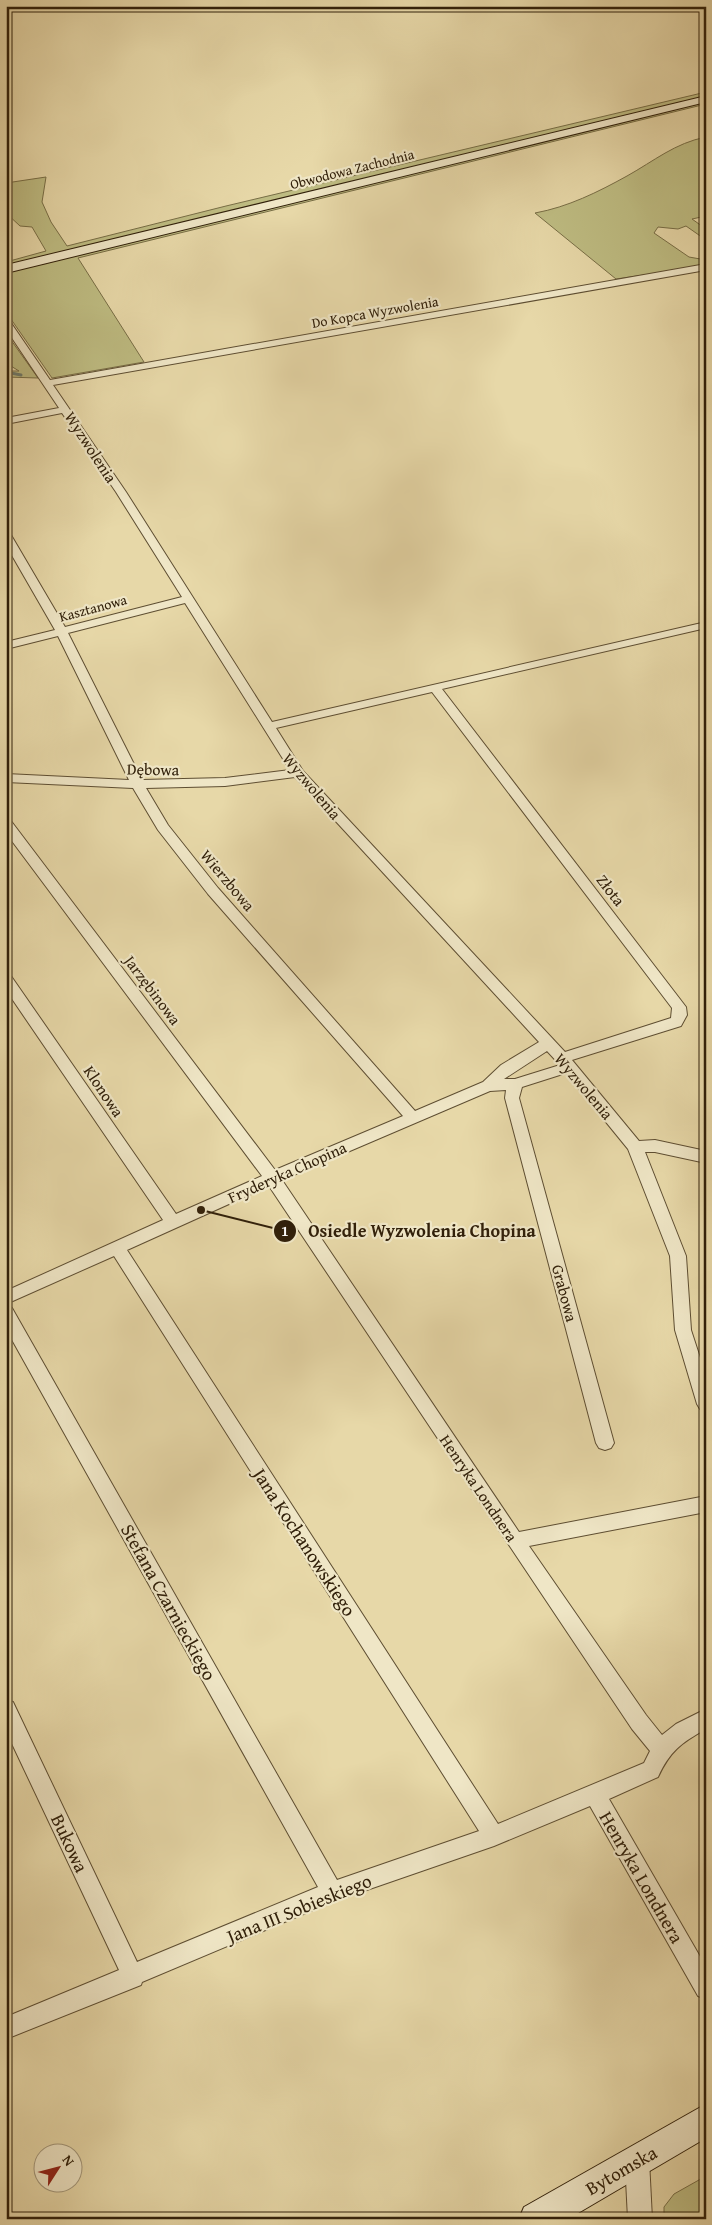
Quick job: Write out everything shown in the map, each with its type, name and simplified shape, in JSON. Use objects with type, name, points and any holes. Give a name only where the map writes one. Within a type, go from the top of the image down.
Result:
[{"type":"main road","name":"Obwodowa Zachodnia","points":[[6,269],[706,99]]},
{"type":"main road","name":"Bytomska","points":[[536,2219],[706,2120]]},
{"type":"street","name":"Do Kopca Wyzwolenia","points":[[49,383],[706,267]]},
{"type":"street","name":"Wyzwolenia","points":[[6,322],[66,409],[298,773],[566,1062],[635,1147],[678,1256],[683,1330],[706,1404]]},
{"type":"street","points":[[6,421],[66,409]]},
{"type":"street","name":"Wierzbowa","points":[[6,535],[62,632],[138,785],[163,827],[212,891],[412,1118]]},
{"type":"street","name":"Kasztanowa","points":[[6,646],[188,599]]},
{"type":"street","points":[[268,726],[706,625]]},
{"type":"street","name":"Złota","points":[[434,687],[679,1007],[680,1015],[676,1022],[566,1062]]},
{"type":"street","name":"Dębowa","points":[[6,778],[176,786],[236,783],[298,773]]},
{"type":"street","name":"Jarzębinowa","points":[[6,824],[272,1178]]},
{"type":"street","name":"Klonowa","points":[[6,979],[174,1222]]},
{"type":"street","name":"Fryderyka Chopina","points":[[488,1086],[506,1069],[548,1043]]},
{"type":"street","name":"Fryderyka Chopina","points":[[6,1298],[272,1178],[412,1118],[488,1086],[515,1084],[566,1062]]},
{"type":"street","name":"Grabowa","points":[[515,1084],[512,1098],[605,1443]]},
{"type":"street","points":[[635,1147],[655,1146],[706,1157]]},
{"type":"street","name":"Henryka Londnera","points":[[272,1178],[515,1541],[639,1722],[660,1749]]},
{"type":"street","name":"Jana Kochanowskiego","points":[[117,1248],[494,1836]]},
{"type":"street","name":"Stefana Czarnieckiego","points":[[6,1313],[332,1892]]},
{"type":"street","points":[[515,1541],[706,1504]]},
{"type":"street","name":"Bukowa","points":[[6,1709],[133,1977]]},
{"type":"street","points":[[660,1749],[683,1731],[706,1718]]},
{"type":"street","name":"Jana III Sobieskiego","points":[[6,2028],[133,1977],[332,1892],[494,1836],[652,1770],[660,1749]]},
{"type":"street","name":"Henryka Londnera","points":[[594,1793],[706,1988]]},
{"type":"street","points":[[637,2160],[640,2219]]},
{"type":"shaded area","points":[[706,92],[706,97],[6,266],[6,262],[46,251],[32,227],[20,226],[6,213],[6,183],[46,177],[42,202],[51,222],[67,246],[226,206]]},
{"type":"shaded area","points":[[706,101],[706,104],[78,258],[144,362],[52,378],[6,312],[6,271]]},
{"type":"shaded area","points":[[706,137],[706,216],[692,219],[706,229],[706,240],[686,226],[678,229],[658,227],[654,233],[689,257],[706,260],[706,266],[616,279],[535,213],[559,207],[605,188],[674,148]]},
{"type":"shaded area","points":[[6,333],[38,378],[6,377],[6,371],[19,371],[6,363]]},
{"type":"shaded area","points":[[706,2176],[706,2219],[664,2219],[664,2207],[674,2194]]},
{"type":"waterway","points":[[6,372],[21,375]]},
{"type":"place","name":"Osiedle Wyzwolenia Chopina","points":[[201,1210]]}]
